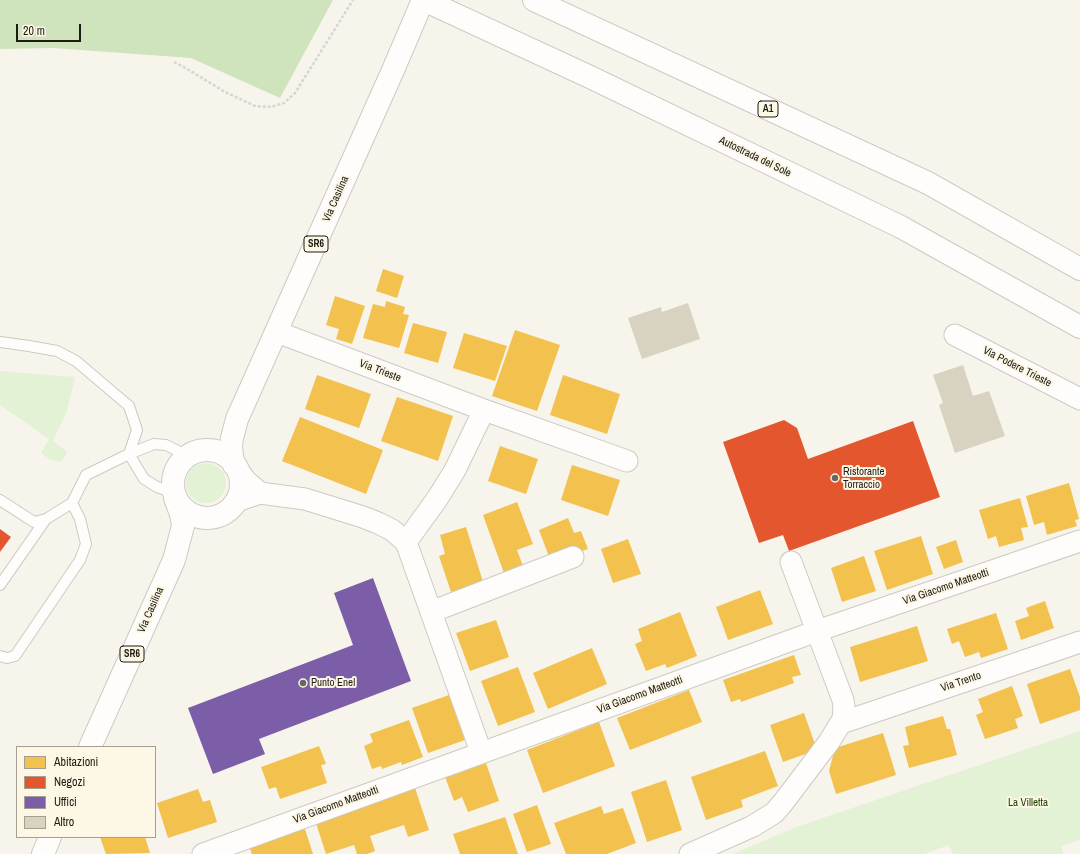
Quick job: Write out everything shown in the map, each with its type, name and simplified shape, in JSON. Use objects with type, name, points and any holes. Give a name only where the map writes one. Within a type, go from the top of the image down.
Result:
[{"type":"main road","name":"Autostrada del Sole","points":[[423,0],[590,77],[901,227],[1080,327]]},
{"type":"main road","name":"Via Casilina","points":[[193,454],[208,448],[229,433],[237,420],[423,0]]},
{"type":"main road","name":"A1","points":[[534,0],[928,183],[1080,268]]},
{"type":"main road","name":"Via Casilina","points":[[236,467],[232,456],[231,446],[237,420]]},
{"type":"main road","points":[[193,454],[206,450],[220,453],[228,458],[236,467]]},
{"type":"main road","name":"SR6","points":[[174,496],[174,474],[181,462],[193,454]]},
{"type":"main road","name":"SR6","points":[[214,518],[227,512],[236,501],[241,488],[240,478],[236,467]]},
{"type":"main road","name":"Via Casilina","points":[[90,746],[174,560],[183,526],[181,514],[174,496]]},
{"type":"main road","points":[[174,496],[180,506],[191,515],[205,519],[214,518]]},
{"type":"main road","name":"Via Casilina","points":[[174,560],[193,535],[214,518]]},
{"type":"main road","points":[[43,854],[50,838]]},
{"type":"street","name":"Via Trieste","points":[[277,332],[484,410],[627,461]]},
{"type":"street","name":"Via Podere Trieste","points":[[955,335],[1080,399]]},
{"type":"street","points":[[406,542],[437,499],[455,470],[484,410]]},
{"type":"street","points":[[236,467],[246,481],[260,493]]},
{"type":"street","points":[[236,501],[260,493],[305,499],[363,517],[385,526],[406,542],[481,752]]},
{"type":"street","name":"Via Giacomo Matteotti","points":[[203,854],[817,631],[1080,541]]},
{"type":"street","points":[[431,612],[573,557]]},
{"type":"street","points":[[690,854],[753,826],[774,813],[829,742],[841,723],[844,712],[843,700],[791,562]]},
{"type":"street","name":"Via Trento","points":[[841,723],[1080,642]]},
{"type":"lane","points":[[0,342],[57,351],[76,361],[129,406],[137,430],[129,454],[144,479],[174,496]]},
{"type":"lane","points":[[0,500],[34,522],[46,519],[72,503],[86,475],[129,454],[154,444],[166,445],[193,454]]},
{"type":"lane","points":[[0,656],[7,658],[15,656],[80,560],[86,544],[80,519],[72,503]]},
{"type":"lane","points":[[0,585],[46,519]]},
{"type":"path","points":[[174,62],[184,66],[225,92],[255,106],[271,107],[284,103],[295,93],[353,0]]},
{"type":"green space","points":[[0,0],[333,0],[280,98],[191,58],[53,48],[0,49]]},
{"type":"green space","points":[[0,371],[75,377],[67,411],[53,441],[67,452],[62,462],[51,460],[41,453],[49,439],[0,405]]},
{"type":"green space","points":[[206,463],[214,465],[220,469],[224,475],[226,483],[224,491],[220,497],[214,501],[206,503],[198,501],[192,497],[188,491],[186,483],[188,475],[192,469],[198,465]]},
{"type":"green space","name":"La Villetta","points":[[1080,731],[1080,840],[1061,846],[1063,854],[953,854],[949,845],[924,854],[733,854],[796,827]]},
{"type":"building: Abitazioni","points":[[383,269],[404,276],[397,298],[376,291]]},
{"type":"building: Abitazioni","points":[[335,296],[365,306],[352,344],[336,339],[339,329],[326,325]]},
{"type":"building: Abitazioni","points":[[386,301],[405,307],[403,314],[409,315],[399,348],[363,338],[373,304],[385,307]]},
{"type":"building: Abitazioni","points":[[413,323],[447,332],[438,363],[404,353]]},
{"type":"building: Abitazioni","points":[[515,330],[560,345],[537,411],[492,396]]},
{"type":"building: Abitazioni","points":[[464,333],[507,346],[495,381],[453,368]]},
{"type":"building: Abitazioni","points":[[317,375],[371,394],[359,428],[305,409]]},
{"type":"building: Abitazioni","points":[[563,375],[620,394],[607,434],[550,415]]},
{"type":"building: Abitazioni","points":[[397,397],[453,416],[438,461],[381,441]]},
{"type":"building: Abitazioni","points":[[300,417],[383,450],[366,494],[282,461]]},
{"type":"building: Abitazioni","points":[[500,446],[538,459],[526,494],[488,481]]},
{"type":"building: Abitazioni","points":[[572,465],[620,480],[608,516],[561,500]]},
{"type":"building: Abitazioni","points":[[1069,483],[1079,519],[1075,520],[1077,526],[1047,535],[1044,522],[1034,525],[1026,496]]},
{"type":"building: Abitazioni","points":[[1020,498],[1028,527],[1021,528],[1024,540],[999,547],[996,536],[988,539],[979,510]]},
{"type":"building: Abitazioni","points":[[517,502],[533,544],[517,550],[523,566],[504,573],[483,515]]},
{"type":"building: Abitazioni","points":[[568,518],[574,533],[581,531],[588,549],[551,562],[539,530]]},
{"type":"building: Abitazioni","points":[[466,527],[483,582],[451,592],[439,556],[445,554],[440,535]]},
{"type":"building: Abitazioni","points":[[921,536],[933,574],[887,590],[874,551]]},
{"type":"building: Abitazioni","points":[[628,539],[641,574],[613,583],[601,549]]},
{"type":"building: Abitazioni","points":[[956,540],[963,562],[944,569],[936,547]]},
{"type":"building: Abitazioni","points":[[864,556],[876,591],[842,602],[831,568]]},
{"type":"building: Abitazioni","points":[[760,590],[773,624],[728,640],[716,607]]},
{"type":"building: Abitazioni","points":[[1045,601],[1054,628],[1021,640],[1015,621],[1029,616],[1026,608]]},
{"type":"building: Abitazioni","points":[[680,612],[697,656],[667,668],[665,664],[646,671],[635,644],[642,641],[638,629]]},
{"type":"building: Abitazioni","points":[[996,613],[1008,649],[981,658],[979,652],[965,657],[959,641],[952,644],[947,629]]},
{"type":"building: Abitazioni","points":[[496,620],[509,657],[470,671],[456,633]]},
{"type":"building: Abitazioni","points":[[917,626],[928,661],[860,682],[850,647]]},
{"type":"building: Abitazioni","points":[[592,648],[607,684],[548,709],[533,673]]},
{"type":"building: Abitazioni","points":[[794,655],[801,675],[792,677],[794,683],[741,702],[740,699],[731,702],[723,680]]},
{"type":"building: Abitazioni","points":[[518,667],[535,712],[498,726],[481,681]]},
{"type":"building: Abitazioni","points":[[1070,669],[1080,697],[1080,710],[1040,724],[1027,684]]},
{"type":"building: Abitazioni","points":[[1012,686],[1023,716],[1015,719],[1018,728],[985,739],[976,715],[983,712],[978,699]]},
{"type":"building: Abitazioni","points":[[689,690],[702,722],[630,750],[617,718]]},
{"type":"building: Abitazioni","points":[[449,695],[465,740],[428,753],[412,708]]},
{"type":"building: Abitazioni","points":[[804,713],[817,750],[783,762],[770,725]]},
{"type":"building: Abitazioni","points":[[943,716],[947,729],[950,729],[957,755],[909,768],[903,746],[909,745],[905,727]]},
{"type":"building: Abitazioni","points":[[409,720],[423,757],[402,765],[401,762],[382,769],[381,766],[372,769],[364,746],[373,742],[370,734]]},
{"type":"building: Abitazioni","points":[[599,722],[615,766],[543,793],[527,750]]},
{"type":"building: Abitazioni","points":[[883,733],[896,775],[836,794],[829,771],[835,748]]},
{"type":"building: Abitazioni","points":[[319,746],[326,764],[321,765],[327,783],[280,799],[276,787],[269,789],[261,767]]},
{"type":"building: Abitazioni","points":[[765,751],[778,786],[741,800],[743,807],[706,820],[691,777]]},
{"type":"building: Abitazioni","points":[[486,763],[499,801],[468,812],[462,797],[454,801],[444,774],[458,768],[459,773]]},
{"type":"building: Abitazioni","points":[[666,780],[682,830],[647,842],[631,792]]},
{"type":"building: Abitazioni","points":[[414,785],[429,830],[408,837],[404,825],[370,836],[375,851],[367,854],[357,854],[354,845],[326,854],[314,817]]},
{"type":"building: Abitazioni","points":[[198,789],[203,802],[210,800],[217,822],[168,838],[157,803]]},
{"type":"building: Abitazioni","points":[[537,805],[551,844],[527,852],[513,814]]},
{"type":"building: Abitazioni","points":[[601,806],[604,814],[623,808],[636,843],[607,854],[566,854],[554,823]]},
{"type":"building: Abitazioni","points":[[505,817],[518,854],[460,854],[453,834]]},
{"type":"building: Abitazioni","points":[[304,826],[313,854],[252,854],[248,844]]},
{"type":"building: Abitazioni","points":[[100,838],[145,838],[150,853],[106,854]]},
{"type":"building: Negozi","name":"Ristorante Torraccio","points":[[784,420],[797,428],[808,459],[913,421],[940,497],[789,551],[783,535],[759,543],[723,442]]},
{"type":"building: Negozi","points":[[0,529],[11,537],[0,552]]},
{"type":"building: Uffici","points":[[373,578],[411,681],[259,739],[265,754],[213,774],[188,708],[353,645],[334,593]]},
{"type":"building: Altro","points":[[688,303],[700,339],[642,359],[628,318],[661,307],[662,312]]},
{"type":"building: Altro","points":[[963,365],[973,396],[989,391],[1005,436],[955,453],[939,405],[943,403],[933,375]]},
{"type":"place","name":"Ristorante Torraccio","points":[[835,478]]},
{"type":"place","name":"Punto Enel","points":[[303,683]]}]
